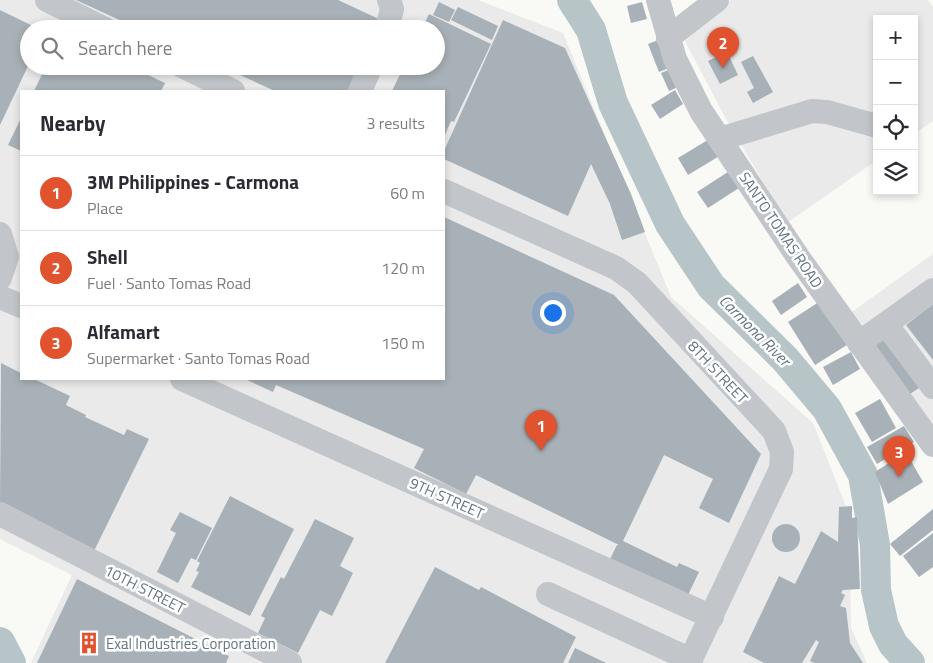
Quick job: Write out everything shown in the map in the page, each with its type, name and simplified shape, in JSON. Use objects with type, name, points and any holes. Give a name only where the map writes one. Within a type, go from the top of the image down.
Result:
[{"type":"street","points":[[47,0],[88,20]]},
{"type":"street","points":[[389,0],[392,9],[389,20]]},
{"type":"street","name":"SANTO TOMAS ROAD","points":[[658,0],[668,38],[689,91],[859,343],[933,445]]},
{"type":"street","points":[[668,38],[717,0]]},
{"type":"street","points":[[200,75],[231,90]]},
{"type":"street","points":[[360,90],[366,75]]},
{"type":"street","points":[[720,139],[812,111],[827,112],[873,125]]},
{"type":"street","name":"8TH STREET","points":[[445,191],[616,268],[637,283],[774,431],[782,452],[781,469],[690,662]]},
{"type":"street","points":[[0,234],[7,257],[0,278]]},
{"type":"street","points":[[859,343],[933,290]]},
{"type":"street","points":[[0,297],[20,306]]},
{"type":"street","points":[[886,324],[933,389],[909,410]]},
{"type":"street","name":"9TH STREET","points":[[184,380],[712,617]]},
{"type":"street","name":"10TH STREET","points":[[0,514],[290,663]]},
{"type":"street","points":[[548,594],[690,662]]},
{"type":"shaded area","points":[[0,0],[478,0],[563,33],[671,297],[813,423],[849,514],[851,628],[867,663],[31,663],[72,575],[0,539]]},
{"type":"shaded area","points":[[731,0],[928,0],[933,7],[933,121],[918,131],[918,15],[873,15],[873,163],[787,223],[726,119],[685,41]]},
{"type":"shaded area","points":[[933,254],[933,431],[849,314]]},
{"type":"building","points":[[76,0],[338,0],[381,20],[119,20]]},
{"type":"building","points":[[439,2],[455,10],[449,22],[433,15]]},
{"type":"building","points":[[642,2],[647,19],[631,23],[627,6]]},
{"type":"building","points":[[458,7],[498,26],[492,40],[451,20]]},
{"type":"building","points":[[0,10],[21,20],[20,75],[24,75],[0,125]]},
{"type":"building","points":[[429,14],[441,20],[426,20]]},
{"type":"building","points":[[503,20],[565,48],[631,194],[645,232],[622,240],[610,204],[591,164],[568,216],[445,159],[445,149]]},
{"type":"building","points":[[445,22],[491,44],[454,122],[451,121],[445,135],[445,90],[392,90],[400,75],[445,75]]},
{"type":"building","points":[[658,40],[669,68],[659,72],[648,44]]},
{"type":"building","points":[[727,52],[738,75],[720,84],[708,61]]},
{"type":"building","points":[[753,56],[773,92],[753,103],[747,92],[754,88],[741,62]]},
{"type":"building","points":[[668,70],[676,88],[669,91],[661,73]]},
{"type":"building","points":[[42,75],[148,75],[165,83],[162,90],[34,90]]},
{"type":"building","points":[[240,75],[356,75],[349,90],[273,90]]},
{"type":"building","points":[[675,90],[683,104],[660,119],[651,105]]},
{"type":"building","points":[[20,120],[20,151],[8,145]]},
{"type":"building","points":[[711,138],[721,155],[688,175],[678,158]]},
{"type":"building","points":[[731,170],[742,186],[708,208],[697,192]]},
{"type":"building","points":[[445,217],[614,295],[761,454],[729,523],[699,508],[713,479],[664,455],[623,541],[677,567],[679,563],[699,572],[688,595],[610,559],[617,545],[619,545],[476,475],[466,494],[414,468],[424,449],[276,385],[273,392],[247,380],[445,380]]},
{"type":"building","points":[[798,283],[807,297],[781,315],[772,301]]},
{"type":"building","points":[[819,302],[847,345],[815,365],[788,322]]},
{"type":"building","points":[[933,304],[933,360],[906,325]]},
{"type":"building","points":[[885,335],[922,386],[910,394],[874,344]]},
{"type":"building","points":[[851,352],[860,369],[833,385],[823,367]]},
{"type":"building","points":[[1,363],[20,372],[20,380],[36,380],[70,396],[66,405],[86,415],[85,417],[124,435],[127,429],[149,439],[94,551],[0,506]]},
{"type":"building","points":[[880,399],[896,428],[872,442],[855,413]]},
{"type":"building","points":[[904,426],[914,442],[877,464],[867,447]]},
{"type":"building","points":[[906,452],[923,482],[888,504],[875,472]]},
{"type":"building","points":[[230,496],[294,529],[250,616],[191,587],[199,572],[196,571],[200,563],[197,561]]},
{"type":"building","points":[[852,506],[852,518],[857,517],[860,589],[843,590],[841,593],[845,595],[840,606],[846,608],[850,643],[863,663],[814,663],[810,661],[819,642],[816,640],[802,663],[764,663],[743,652],[779,576],[795,584],[821,531],[838,542],[839,507]]},
{"type":"building","points":[[933,509],[933,530],[900,556],[890,544]]},
{"type":"building","points":[[180,512],[212,528],[196,560],[191,558],[178,583],[157,572],[176,533],[170,530]]},
{"type":"building","points":[[315,519],[354,538],[340,566],[353,573],[332,616],[320,610],[298,653],[258,633],[265,618],[261,616],[281,577],[284,579]]},
{"type":"building","points":[[786,524],[796,528],[800,538],[796,548],[786,552],[776,548],[772,538],[776,528]]},
{"type":"building","points":[[933,533],[933,567],[919,577],[903,556]]},
{"type":"building","points":[[435,567],[479,590],[481,587],[576,637],[563,663],[385,663]]},
{"type":"building","points":[[77,579],[229,656],[226,663],[37,663]]},
{"type":"building","points":[[575,648],[606,663],[568,663]]},
{"type":"waterway","name":"Carmona River","points":[[572,0],[591,30],[613,103],[670,224],[711,286],[785,359],[827,409],[863,475],[875,545],[876,590],[884,626],[893,644],[910,663]]},
{"type":"waterway","points":[[0,642],[11,663]]},
{"type":"place","name":"Shell","points":[[723,68]]},
{"type":"place","name":"3M Philippines - Carmona","points":[[541,451]]},
{"type":"place","name":"Alfamart","points":[[899,477]]},
{"type":"place","name":"Exal Industries Corporation","points":[[89,643]]}]
